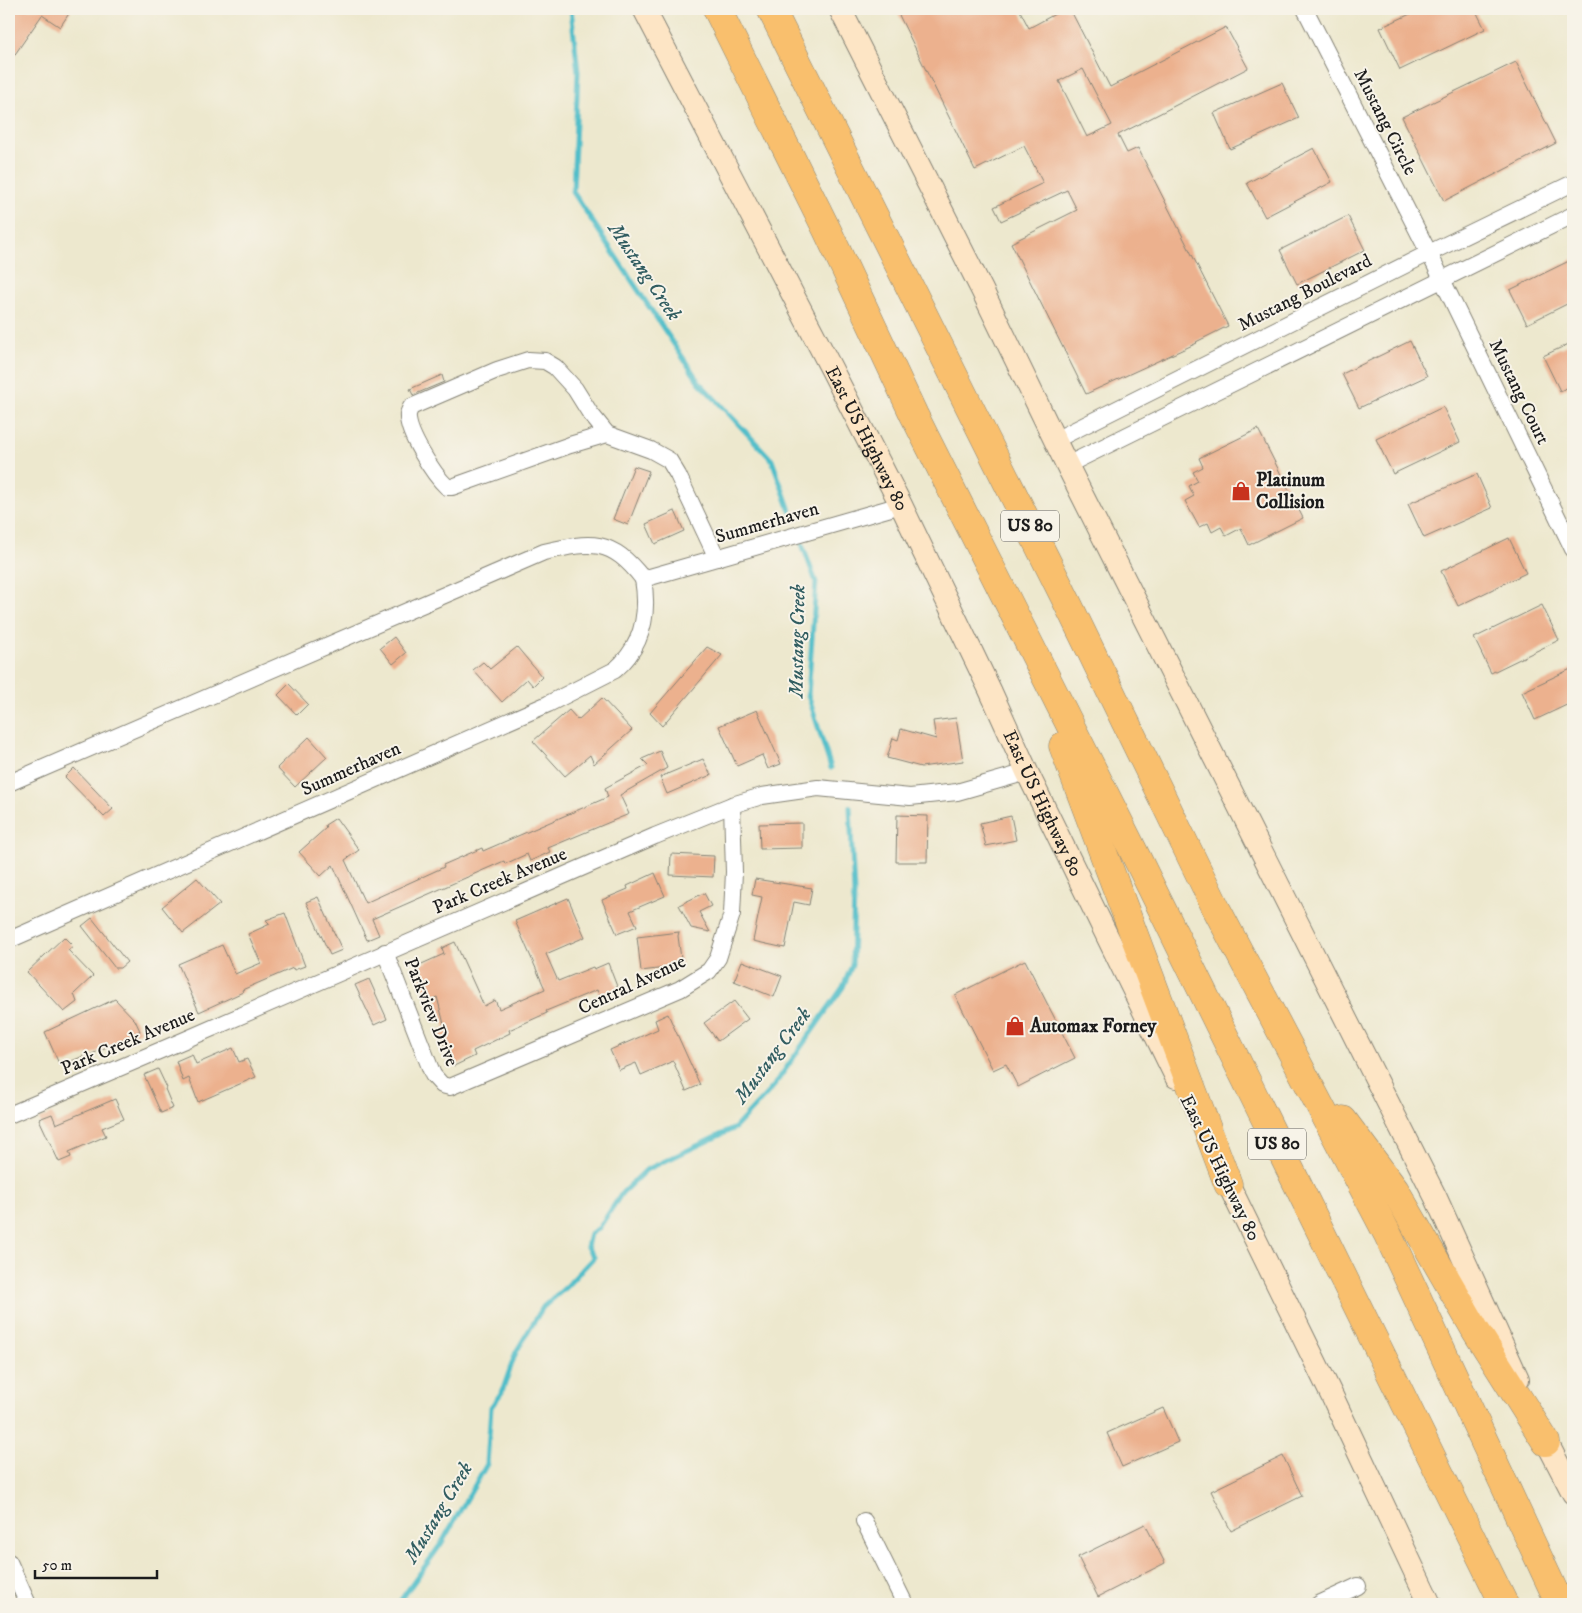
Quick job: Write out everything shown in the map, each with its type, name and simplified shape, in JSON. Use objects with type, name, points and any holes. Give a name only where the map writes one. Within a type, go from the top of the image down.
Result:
[{"type":"highway","name":"US 80","points":[[717,9],[827,230],[914,415],[1128,840],[1504,1604]]},
{"type":"highway","name":"US 80","points":[[771,9],[1066,600],[1218,910],[1388,1235],[1560,1604]]},
{"type":"highway","points":[[1049,684],[1062,743],[1228,1184]]},
{"type":"highway","points":[[1288,1044],[1395,1190],[1476,1330],[1546,1442]]},
{"type":"main road","name":"East US Highway 80","points":[[644,9],[901,505],[990,690],[1027,772],[1333,1398],[1430,1604]]},
{"type":"main road","points":[[840,9],[1067,465],[1442,1209],[1546,1442],[1573,1493]]},
{"type":"street","name":"Mustang Circle","points":[[1305,9],[1429,253]]},
{"type":"street","name":"Mustang Boulevard","points":[[1056,440],[1429,253],[1573,184]]},
{"type":"street","points":[[1067,465],[1573,216]]},
{"type":"street","name":"Mustang Court","points":[[1429,253],[1573,548]]},
{"type":"street","points":[[607,434],[562,447],[452,487],[447,486],[432,470],[415,439],[408,415],[411,407],[497,370],[528,360],[545,361],[555,367],[575,389],[590,413],[607,434],[652,450],[669,460],[717,558]]},
{"type":"street","name":"Summerhaven","points":[[9,940],[548,704],[615,670],[622,664],[642,631],[646,598],[643,579],[901,505]]},
{"type":"street","points":[[9,783],[544,552],[589,543],[616,552],[631,563],[643,579]]},
{"type":"street","name":"Park Creek Avenue","points":[[9,1115],[655,836],[732,805],[762,796],[818,788],[910,797],[957,792],[1027,772]]},
{"type":"street","name":"Central Avenue","points":[[442,1086],[450,1087],[680,989],[709,971],[718,958],[732,914],[734,872],[732,805]]},
{"type":"street","name":"Parkview Drive","points":[[385,952],[433,1076],[442,1086]]},
{"type":"street","points":[[864,1520],[905,1604]]},
{"type":"street","points":[[9,1562],[28,1604]]},
{"type":"street","points":[[1320,1604],[1358,1586]]},
{"type":"building","points":[[9,9],[72,9],[60,27],[42,15],[9,63]]},
{"type":"building","points":[[896,9],[1019,9],[1029,28],[1055,14],[1052,9],[1070,9],[1110,87],[1226,27],[1248,68],[1118,135],[1127,153],[1138,148],[1228,326],[1197,343],[1086,394],[1011,243],[1077,210],[1067,190],[1001,221],[994,207],[1043,183],[1024,146],[975,170]],"holes":[[[1083,69],[1112,125],[1087,137],[1059,81]]]},
{"type":"building","points":[[1421,9],[1475,9],[1485,29],[1400,70],[1380,28]]},
{"type":"building","points":[[1516,62],[1556,143],[1444,201],[1402,117]]},
{"type":"building","points":[[1282,83],[1299,118],[1230,149],[1214,113]]},
{"type":"building","points":[[1314,148],[1332,182],[1265,217],[1247,183]]},
{"type":"building","points":[[1348,216],[1365,250],[1297,284],[1280,250]]},
{"type":"building","points":[[1573,259],[1573,301],[1527,324],[1510,290]]},
{"type":"building","points":[[1410,341],[1427,376],[1359,408],[1342,374]]},
{"type":"building","points":[[1573,342],[1573,385],[1560,391],[1543,356]]},
{"type":"building","points":[[442,375],[444,382],[413,395],[410,389]]},
{"type":"building","points":[[1443,407],[1460,442],[1393,474],[1376,439]]},
{"type":"building","name":"Platinum Collision","points":[[1258,429],[1303,518],[1249,545],[1241,528],[1226,536],[1221,527],[1212,532],[1208,523],[1199,527],[1185,501],[1194,496],[1189,486],[1198,481],[1193,472],[1203,467],[1199,458]]},
{"type":"building","points":[[634,466],[649,471],[628,525],[613,519]]},
{"type":"building","points":[[1477,474],[1492,508],[1424,538],[1408,504]]},
{"type":"building","points":[[675,511],[684,531],[655,544],[646,524]]},
{"type":"building","points":[[1509,538],[1526,573],[1458,606],[1441,571]]},
{"type":"building","points":[[1542,605],[1559,640],[1491,673],[1474,638]]},
{"type":"building","points":[[394,637],[406,653],[393,664],[380,648]]},
{"type":"building","points":[[517,647],[542,677],[533,686],[527,679],[502,702],[473,670],[483,662],[490,669]]},
{"type":"building","points":[[707,647],[722,655],[662,726],[650,713]]},
{"type":"building","points":[[1573,668],[1573,702],[1535,720],[1522,692]]},
{"type":"building","points":[[289,684],[308,704],[297,715],[278,695]]},
{"type":"building","points":[[602,698],[632,730],[594,764],[590,755],[565,776],[533,741],[569,710],[578,720]]},
{"type":"building","points":[[757,710],[781,764],[768,769],[762,755],[737,766],[719,726]]},
{"type":"building","points":[[956,718],[963,761],[921,767],[887,758],[893,738],[898,740],[901,729],[936,739],[933,721]]},
{"type":"building","points":[[309,737],[327,757],[295,787],[277,768]]},
{"type":"building","points":[[660,751],[667,768],[620,795],[629,814],[548,848],[550,852],[530,861],[527,854],[505,864],[504,861],[372,919],[379,935],[367,940],[333,865],[321,876],[299,852],[326,828],[325,825],[336,818],[359,850],[345,860],[365,903],[444,867],[443,865],[482,848],[483,851],[608,797],[605,788],[648,765],[642,759]]},
{"type":"building","points":[[703,759],[711,775],[667,794],[660,777]]},
{"type":"building","points":[[74,768],[113,809],[104,817],[65,777]]},
{"type":"building","points":[[897,815],[928,816],[927,862],[896,862]]},
{"type":"building","points":[[1011,816],[1016,840],[986,846],[980,823]]},
{"type":"building","points":[[802,823],[802,848],[760,849],[759,824]]},
{"type":"building","points":[[671,854],[714,856],[713,877],[670,875]]},
{"type":"building","points":[[655,873],[665,896],[630,911],[637,926],[617,934],[602,900],[628,889],[627,886]]},
{"type":"building","points":[[197,878],[220,904],[183,933],[162,907]]},
{"type":"building","points":[[755,879],[812,888],[809,905],[794,902],[785,948],[753,941],[762,897],[752,895]]},
{"type":"building","points":[[704,893],[711,906],[699,912],[710,932],[691,928],[679,905]]},
{"type":"building","points":[[318,897],[342,950],[330,955],[306,902]]},
{"type":"building","points":[[568,898],[585,937],[546,954],[558,981],[608,963],[618,989],[600,997],[597,990],[546,1011],[547,1013],[509,1030],[510,1033],[473,1051],[475,1056],[454,1066],[438,1031],[445,1028],[437,997],[430,1000],[415,967],[444,954],[442,948],[455,942],[484,1006],[495,1000],[499,1009],[545,989],[515,921]]},
{"type":"building","points":[[285,913],[305,966],[294,970],[293,968],[242,990],[243,992],[199,1012],[178,964],[222,945],[235,974],[261,963],[248,934],[270,924],[266,920]]},
{"type":"building","points":[[92,918],[127,962],[120,968],[115,968],[82,926]]},
{"type":"building","points":[[679,932],[682,966],[641,971],[637,937]]},
{"type":"building","points":[[64,937],[73,946],[68,950],[93,976],[74,994],[77,1002],[64,1012],[27,972]]},
{"type":"building","name":"Automax Forney","points":[[1025,960],[1075,1058],[1018,1087],[1006,1064],[993,1070],[955,995]]},
{"type":"building","points":[[742,961],[782,976],[774,997],[734,981]]},
{"type":"building","points":[[369,979],[387,1019],[374,1025],[355,985]]},
{"type":"building","points":[[115,999],[135,1020],[140,1031],[88,1056],[88,1054],[60,1066],[45,1032]]},
{"type":"building","points":[[734,1001],[748,1019],[718,1041],[704,1023]]},
{"type":"building","points":[[668,1014],[700,1085],[686,1091],[673,1061],[641,1075],[636,1063],[619,1070],[610,1050],[658,1029],[655,1020]]},
{"type":"building","points":[[233,1048],[239,1062],[247,1059],[256,1077],[198,1102],[189,1078],[183,1081],[176,1061],[192,1054],[196,1064]]},
{"type":"building","points":[[158,1069],[167,1088],[165,1089],[173,1108],[161,1113],[144,1075]]},
{"type":"building","points":[[115,1099],[124,1119],[102,1128],[106,1136],[69,1152],[71,1157],[59,1162],[39,1119],[52,1114],[56,1124]]},
{"type":"building","points":[[1163,1408],[1178,1442],[1122,1467],[1107,1433]]},
{"type":"building","points":[[1283,1456],[1302,1496],[1231,1531],[1211,1491]]},
{"type":"building","points":[[1145,1524],[1165,1563],[1098,1597],[1078,1557]]},
{"type":"waterway","name":"Mustang Creek","points":[[571,9],[578,72],[573,192],[699,382],[772,460],[792,516]]},
{"type":"waterway","name":"Mustang Creek","points":[[802,544],[816,582],[808,695],[831,768]]},
{"type":"waterway","name":"Mustang Creek","points":[[398,1604],[441,1544],[487,1464],[491,1407],[502,1392],[516,1352],[543,1307],[565,1288],[594,1257],[587,1247],[590,1234],[599,1228],[622,1193],[646,1170],[735,1128],[773,1087],[843,987],[852,965],[854,893],[850,807]]},
{"type":"place","name":"Platinum Collision","points":[[1241,491]]},
{"type":"place","name":"Automax Forney","points":[[1015,1026]]}]
